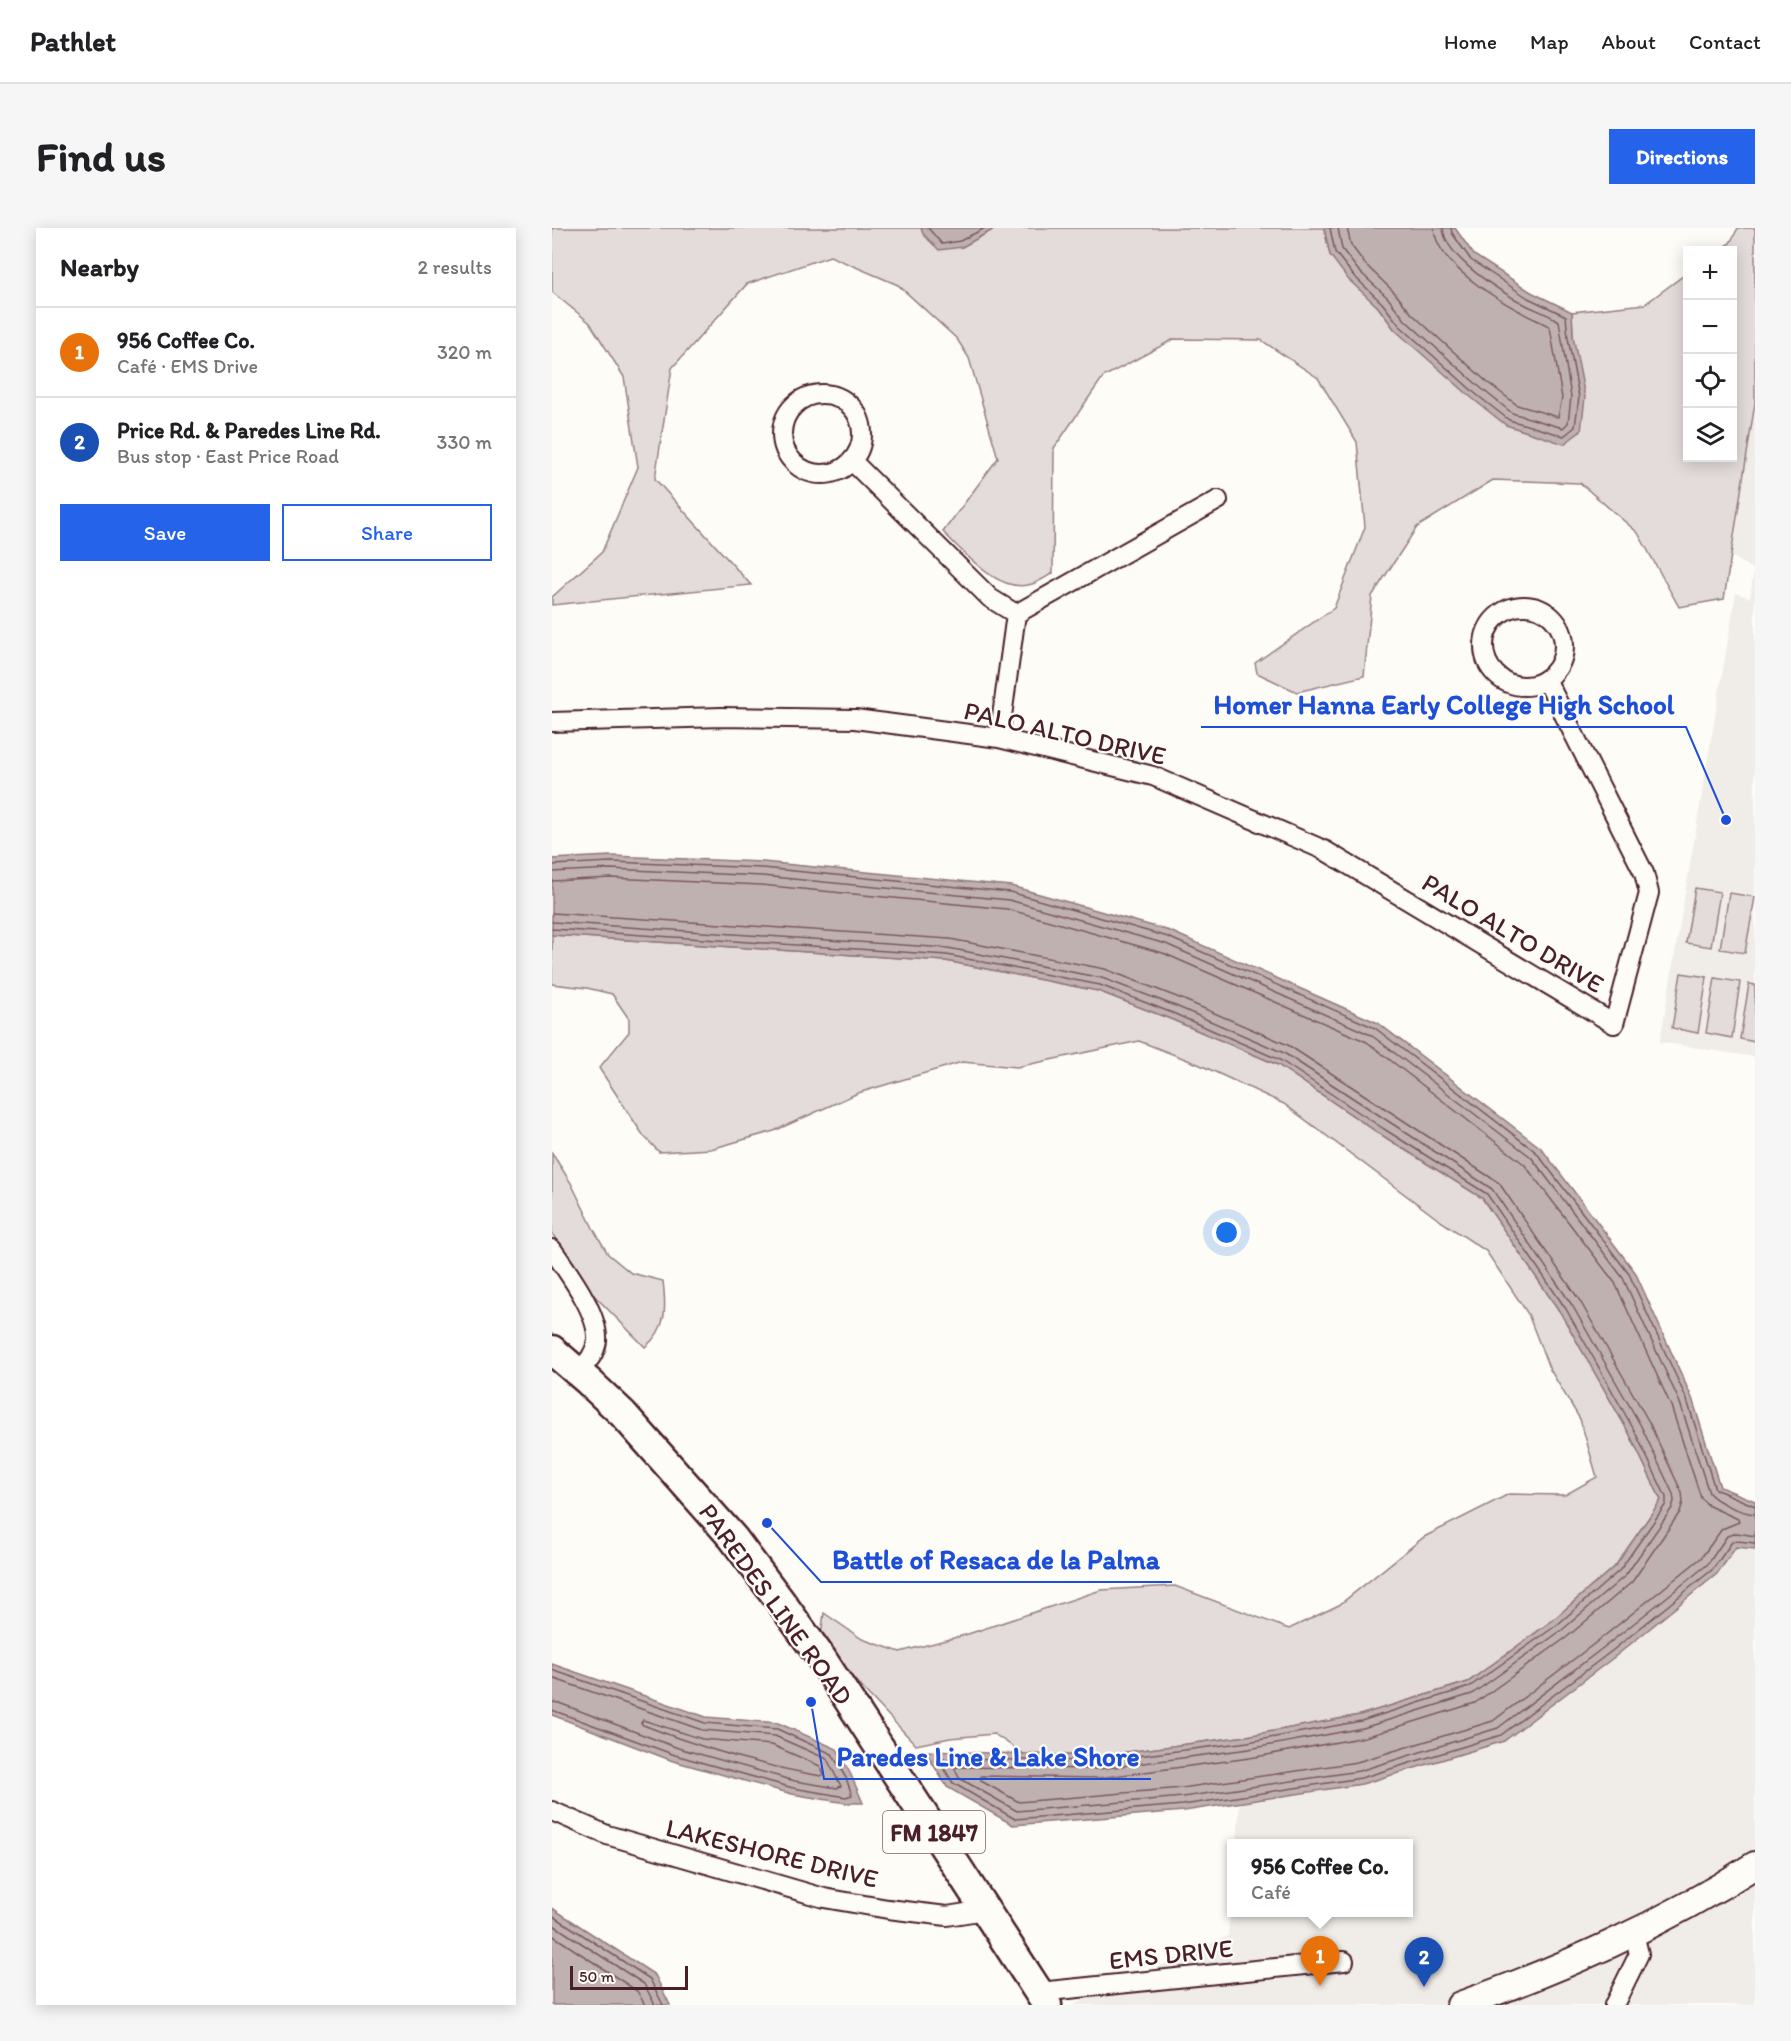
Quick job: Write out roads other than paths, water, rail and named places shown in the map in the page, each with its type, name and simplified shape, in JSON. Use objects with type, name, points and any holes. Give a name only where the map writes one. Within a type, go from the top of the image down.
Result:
[{"type":"main road","name":"PAREDES LINE ROAD","points":[[552,1350],[623,1414],[733,1538],[761,1575],[822,1659],[1043,1999]]},
{"type":"main road","points":[[1460,2005],[1532,1979],[1634,1934],[1755,1866]]},
{"type":"street","points":[[818,394],[832,395],[844,400],[861,422],[862,436],[859,449],[852,461],[830,473],[812,472],[795,463],[787,453],[783,441],[786,417],[794,406],[805,398],[818,394]]},
{"type":"street","points":[[852,461],[990,598],[1016,614]]},
{"type":"street","points":[[1016,614],[1218,500]]},
{"type":"street","points":[[1513,607],[1538,608],[1549,614],[1557,623],[1563,634],[1564,647],[1559,665],[1546,679],[1520,686],[1506,682],[1495,674],[1487,662],[1484,649],[1486,635],[1492,622],[1502,612],[1513,607]]},
{"type":"street","points":[[999,738],[1016,614]]},
{"type":"street","name":"PALO ALTO DRIVE","points":[[552,722],[699,717],[855,719],[999,738],[1153,776],[1324,850],[1614,1024],[1649,893],[1644,873],[1546,679]]},
{"type":"street","points":[[552,1249],[583,1296],[594,1324],[597,1341],[590,1362],[577,1372]]},
{"type":"street","name":"LAKESHORE DRIVE","points":[[552,1811],[608,1835],[824,1898],[947,1916],[985,1910]]},
{"type":"street","points":[[1614,2005],[1639,1954],[1634,1934]]},
{"type":"street","name":"EMS DRIVE","points":[[1043,1999],[1344,1961]]},
{"type":"water","points":[[921,228],[996,228],[962,247],[939,250],[923,234]]},
{"type":"water","points":[[1324,228],[1455,228],[1474,255],[1531,292],[1572,312],[1573,336],[1585,397],[1581,431],[1564,444],[1506,425],[1473,399],[1395,330],[1378,307],[1348,279],[1330,255]]},
{"type":"water","points":[[611,856],[763,862],[1011,886],[1170,931],[1378,1023],[1541,1148],[1635,1272],[1692,1398],[1720,1487],[1755,1501],[1755,1549],[1736,1547],[1718,1573],[1617,1655],[1504,1741],[1362,1784],[1184,1811],[1013,1825],[947,1787],[925,1751],[1097,1756],[1247,1736],[1360,1715],[1468,1682],[1553,1620],[1616,1565],[1661,1500],[1629,1433],[1560,1312],[1482,1198],[1380,1134],[1278,1065],[1098,991],[946,961],[552,935],[552,859]]},
{"type":"water","points":[[552,1664],[706,1717],[778,1723],[837,1749],[863,1803],[846,1803],[792,1794],[673,1761],[552,1715]]},
{"type":"water","points":[[552,1908],[655,1975],[670,2005],[552,2005]]},
{"type":"place","name":"Homer Hanna Early College High School","points":[[1726,820]]},
{"type":"place","name":"Battle of Resaca de la Palma","points":[[767,1523]]},
{"type":"place","name":"Paredes Line & Lake Shore","points":[[811,1702]]},
{"type":"place","name":"956 Coffee Co.","points":[[1320,1986]]},
{"type":"place","name":"Price Rd. & Paredes Line Rd.","points":[[1424,1987]]}]
